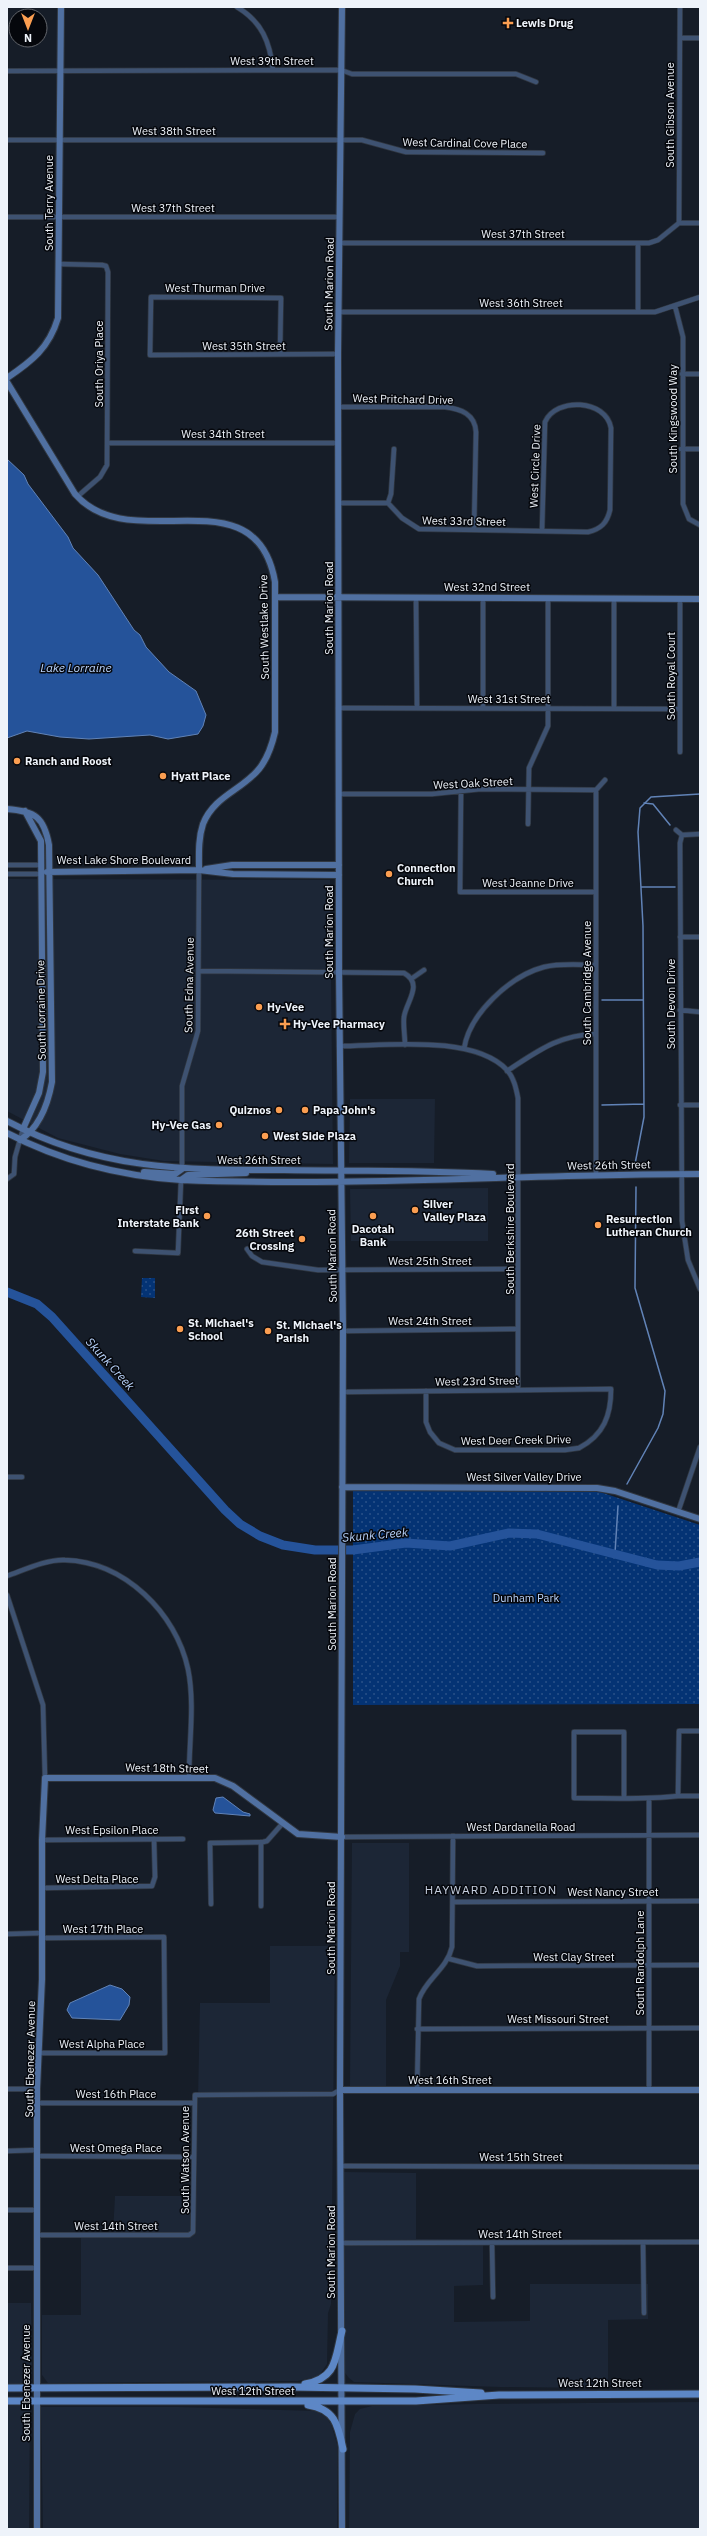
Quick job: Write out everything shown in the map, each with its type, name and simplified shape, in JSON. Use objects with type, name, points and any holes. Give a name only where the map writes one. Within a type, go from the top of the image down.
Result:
[{"type":"main road","points":[[291,2387],[314,2382],[327,2376],[334,2362],[342,2332]]},
{"type":"main road","name":"West 12th Street","points":[[7,2388],[291,2387],[449,2390],[499,2394],[700,2394]]},
{"type":"main road","name":"West 12th Street","points":[[7,2401],[416,2402],[499,2394]]},
{"type":"main road","points":[[270,2402],[309,2405],[328,2411],[337,2423],[343,2449]]},
{"type":"street","name":"South Terry Avenue","points":[[7,378],[32,361],[50,340],[60,311],[59,140],[61,7]]},
{"type":"street","points":[[237,7],[252,18],[262,30],[269,44],[273,70]]},
{"type":"street","name":"South Marion Road","points":[[342,7],[338,312],[339,1046],[342,1331],[342,1837],[340,2090],[343,2449],[342,2529]]},
{"type":"street","name":"South Gibson Avenue","points":[[679,223],[680,7]]},
{"type":"street","points":[[680,38],[700,38]]},
{"type":"street","name":"West 39th Street","points":[[7,71],[341,70],[352,74],[516,74],[536,82]]},
{"type":"street","name":"West 38th Street","points":[[7,140],[340,140]]},
{"type":"street","name":"West Cardinal Cove Place","points":[[340,140],[371,140],[406,152],[543,153]]},
{"type":"street","name":"West 37th Street","points":[[7,217],[340,217]]},
{"type":"street","points":[[679,223],[700,223]]},
{"type":"street","name":"West 37th Street","points":[[339,243],[638,243],[653,242],[679,223]]},
{"type":"street","points":[[638,243],[638,311]]},
{"type":"street","name":"South Oriya Place","points":[[59,264],[102,265],[108,270],[108,442],[105,471],[78,496]]},
{"type":"street","name":"West Thurman Drive","points":[[150,355],[151,297],[281,298],[280,354]]},
{"type":"street","name":"West 36th Street","points":[[338,312],[660,311],[700,297]]},
{"type":"street","name":"South Kingswood Way","points":[[675,306],[682,329],[681,449],[683,508],[689,519],[700,525]]},
{"type":"street","name":"West 35th Street","points":[[150,355],[338,354]]},
{"type":"street","points":[[682,374],[700,374]]},
{"type":"street","name":"South Westlake Drive","points":[[7,382],[78,496],[94,510],[118,520],[214,521],[229,524],[243,530],[266,554],[272,569],[275,597],[275,732],[272,748],[256,772],[225,795],[210,811],[201,832],[199,870]]},
{"type":"street","name":"West Circle Drive","points":[[542,531],[545,422],[553,411],[566,406],[594,407],[604,413],[610,422],[610,510],[606,522],[599,528]]},
{"type":"street","name":"West Pritchard Drive","points":[[338,408],[445,407],[462,410],[472,418],[476,432],[474,530]]},
{"type":"street","name":"West 34th Street","points":[[108,442],[338,443]]},
{"type":"street","points":[[339,503],[388,503],[391,494],[394,448]]},
{"type":"street","points":[[681,449],[700,449]]},
{"type":"street","name":"West 33rd Street","points":[[388,503],[416,529],[588,532],[599,528]]},
{"type":"street","name":"West 32nd Street","points":[[275,597],[700,599]]},
{"type":"street","points":[[483,597],[483,708]]},
{"type":"street","points":[[416,598],[417,708]]},
{"type":"street","points":[[528,824],[530,763],[546,734],[548,709],[548,598]]},
{"type":"street","points":[[614,598],[614,708]]},
{"type":"street","name":"South Royal Court","points":[[680,599],[680,752]]},
{"type":"street","name":"West 31st Street","points":[[338,708],[679,709]]},
{"type":"street","points":[[596,790],[605,780]]},
{"type":"street","name":"West Oak Street","points":[[339,794],[432,794],[461,791],[596,790]]},
{"type":"street","name":"South Cambridge Avenue","points":[[596,790],[596,1176]]},
{"type":"street","name":"West Jeanne Drive","points":[[461,791],[460,892],[596,892]]},
{"type":"street","points":[[7,809],[24,810]]},
{"type":"street","name":"South Lorraine Drive","points":[[24,810],[41,841],[42,865],[42,1081],[24,1129]]},
{"type":"street","name":"South Lorraine Drive","points":[[24,810],[40,818],[45,826],[49,845],[50,870],[52,1082],[45,1105],[32,1133]]},
{"type":"street","points":[[676,830],[682,836],[700,834]]},
{"type":"street","name":"South Devon Drive","points":[[682,836],[680,843],[681,1174],[684,1244],[700,1289]]},
{"type":"street","name":"West Lake Shore Boulevard","points":[[7,865],[42,865],[50,870]]},
{"type":"street","name":"West Lake Shore Boulevard","points":[[199,870],[232,865],[339,865]]},
{"type":"street","name":"West Lake Shore Boulevard","points":[[7,874],[42,874],[50,870],[199,870],[233,874],[339,875]]},
{"type":"street","name":"South Edna Avenue","points":[[182,1169],[182,1086],[198,1031],[199,870]]},
{"type":"street","points":[[680,937],[700,937]]},
{"type":"street","points":[[464,1049],[468,1030],[480,1012],[525,974],[550,966],[596,965]]},
{"type":"street","points":[[411,979],[424,970]]},
{"type":"street","points":[[199,971],[396,971],[404,973],[411,979],[414,988],[404,1018],[405,1045]]},
{"type":"street","points":[[680,1010],[700,1012]]},
{"type":"street","points":[[339,1046],[405,1045],[464,1049],[493,1059],[507,1071],[560,1039],[577,1034],[596,1034]]},
{"type":"street","name":"South Berkshire Boulevard","points":[[507,1071],[514,1083],[518,1098],[518,1390]]},
{"type":"street","points":[[680,1105],[700,1105]]},
{"type":"street","name":"West 26th Street","points":[[7,1121],[32,1133],[98,1156],[151,1167],[182,1169],[437,1171],[519,1176],[700,1174]]},
{"type":"street","points":[[7,1179],[14,1174],[15,1157],[24,1129]]},
{"type":"street","name":"West 26th Street","points":[[7,1133],[20,1140],[56,1154],[101,1167],[140,1175],[181,1180],[447,1181],[519,1176]]},
{"type":"street","points":[[20,1140],[32,1133]]},
{"type":"street","points":[[101,1167],[169,1175],[179,1173],[182,1169]]},
{"type":"street","points":[[135,1252],[178,1252],[181,1180],[188,1175],[237,1175],[265,1170]]},
{"type":"street","name":"West 25th Street","points":[[247,1249],[252,1256],[262,1262],[318,1270],[518,1269]]},
{"type":"street","name":"West 24th Street","points":[[342,1331],[518,1330]]},
{"type":"street","name":"West 23rd Street","points":[[342,1392],[611,1389]]},
{"type":"street","name":"West Deer Creek Drive","points":[[426,1391],[428,1427],[436,1440],[444,1446],[464,1451],[557,1450],[579,1448],[597,1436],[610,1411],[611,1389]]},
{"type":"street","points":[[678,1512],[700,1447]]},
{"type":"street","points":[[7,1477],[22,1477]]},
{"type":"street","name":"West Silver Valley Drive","points":[[342,1487],[597,1488],[615,1491],[700,1519]]},
{"type":"street","points":[[7,1576],[64,1560],[84,1562],[127,1580],[162,1612],[176,1632],[183,1650],[191,1688],[189,1778]]},
{"type":"street","name":"South Ebenezer Avenue","points":[[7,1596],[43,1705],[45,1778],[42,1840],[42,1936],[37,2089],[37,2529]]},
{"type":"street","points":[[678,1796],[679,1731],[700,1731]]},
{"type":"street","points":[[624,1798],[624,1732],[574,1732],[574,1798],[624,1798],[649,1798],[700,1796]]},
{"type":"street","name":"West 18th Street","points":[[45,1778],[189,1778],[221,1780],[233,1786],[282,1824],[304,1836],[342,1837]]},
{"type":"street","name":"South Randolph Lane","points":[[649,1798],[649,2090]]},
{"type":"street","points":[[210,1904],[210,1843],[268,1841],[282,1824]]},
{"type":"street","name":"West Dardanella Road","points":[[342,1837],[700,1835]]},
{"type":"street","points":[[417,2090],[417,2028],[420,1996],[450,1959],[453,1938],[453,1836]]},
{"type":"street","name":"West Epsilon Place","points":[[42,1840],[183,1839]]},
{"type":"street","name":"West Delta Place","points":[[42,1888],[152,1886],[155,1877],[154,1840]]},
{"type":"street","points":[[261,1842],[261,1906]]},
{"type":"street","name":"West Nancy Street","points":[[454,1902],[700,1901]]},
{"type":"street","name":"West 17th Place","points":[[7,1934],[42,1936],[164,1937],[165,2053]]},
{"type":"street","name":"West Clay Street","points":[[450,1959],[477,1966],[700,1965]]},
{"type":"street","name":"West Missouri Street","points":[[417,2028],[700,2028]]},
{"type":"street","name":"West Alpha Place","points":[[38,2053],[165,2053]]},
{"type":"street","points":[[7,2089],[37,2089]]},
{"type":"street","name":"West 16th Street","points":[[201,2095],[333,2094],[340,2090],[700,2090]]},
{"type":"street","name":"South Watson Avenue","points":[[193,2232],[193,2103],[195,2095],[201,2095]]},
{"type":"street","name":"West 16th Place","points":[[38,2103],[193,2103]]},
{"type":"street","name":"West Omega Place","points":[[7,2150],[38,2153],[193,2157]]},
{"type":"street","name":"West 15th Street","points":[[341,2166],[700,2167]]},
{"type":"street","points":[[7,2210],[37,2210]]},
{"type":"street","name":"West 14th Street","points":[[37,2235],[189,2235],[193,2232]]},
{"type":"street","name":"West 14th Street","points":[[341,2243],[700,2242]]},
{"type":"street","points":[[492,2243],[493,2297]]},
{"type":"street","points":[[643,2243],[644,2313]]},
{"type":"street","points":[[7,2268],[37,2268]]},
{"type":"shaded area","points":[[7,879],[330,880],[333,1164],[164,1161],[120,1154],[58,1138],[7,1111]]},
{"type":"shaded area","points":[[350,1099],[435,1099],[434,1163],[349,1163]]},
{"type":"shaded area","points":[[488,1188],[488,1241],[351,1241],[350,1189]]},
{"type":"shaded area","points":[[352,1843],[409,1843],[409,1952],[400,1952],[400,1966],[386,2000],[386,2086],[350,2086]]},
{"type":"shaded area","points":[[270,1946],[335,1946],[331,2304],[328,2313],[327,2364],[319,2376],[298,2381],[48,2383],[42,2375],[42,2315],[81,2315],[81,2233],[113,2233],[115,2196],[196,2196],[200,2003],[270,2003]]},
{"type":"shaded area","points":[[343,2172],[416,2173],[416,2239],[483,2239],[483,2285],[454,2286],[454,2322],[530,2321],[530,2284],[648,2284],[648,2319],[608,2320],[608,2388],[500,2387],[354,2382],[349,2378],[345,2373]]},
{"type":"shaded area","points":[[7,2303],[31,2303],[32,2384],[7,2384]]},
{"type":"shaded area","points":[[700,2402],[700,2529],[349,2529],[350,2432],[355,2414],[360,2409],[372,2406]]},
{"type":"shaded area","points":[[30,2405],[29,2529],[7,2529],[7,2406]]},
{"type":"shaded area","points":[[41,2407],[179,2407],[317,2411],[325,2416],[331,2424],[337,2444],[337,2529],[43,2529]]},
{"type":"green space","points":[[142,1278],[155,1278],[155,1298],[141,1297]]},
{"type":"green space","name":"Dunham Park","points":[[353,1491],[597,1491],[700,1525],[700,1704],[353,1705]]},
{"type":"water","name":"Lake Lorraine","points":[[7,459],[24,475],[28,484],[68,537],[73,548],[98,575],[134,630],[140,635],[146,647],[169,672],[196,691],[206,715],[203,726],[198,734],[168,739],[150,735],[89,739],[60,737],[27,731],[7,738]]},
{"type":"water","points":[[223,1797],[243,1812],[250,1814],[250,1816],[215,1813],[213,1810],[216,1798]]},
{"type":"water","points":[[110,1985],[122,1989],[130,1997],[129,2005],[120,2020],[72,2018],[67,2010],[70,2003]]},
{"type":"waterway","points":[[635,1164],[644,1117],[643,926],[638,832],[640,808],[651,797],[700,794]]},
{"type":"waterway","points":[[644,803],[653,804],[670,825]]},
{"type":"waterway","points":[[641,887],[675,887]]},
{"type":"waterway","points":[[602,1000],[643,1000]]},
{"type":"waterway","points":[[602,1105],[644,1104]]},
{"type":"waterway","points":[[627,1484],[658,1428],[663,1414],[665,1391],[635,1288],[636,1187]]},
{"type":"waterway","name":"Skunk Creek","points":[[7,1292],[37,1304],[52,1317],[225,1510],[240,1524],[260,1536],[283,1545],[315,1550],[353,1550],[406,1543],[450,1546],[509,1533],[537,1534],[657,1565],[679,1566],[700,1562]]},
{"type":"waterway","points":[[615,1553],[618,1506]]},
{"type":"place","name":"Lewis Drug","points":[[508,23]]},
{"type":"place","name":"Ranch and Roost","points":[[17,761]]},
{"type":"place","name":"Hyatt Place","points":[[163,776]]},
{"type":"place","name":"Connection Church","points":[[389,874]]},
{"type":"place","name":"Hy-Vee","points":[[259,1007]]},
{"type":"place","name":"Hy-Vee Pharmacy","points":[[285,1024]]},
{"type":"place","name":"Quiznos","points":[[279,1110]]},
{"type":"place","name":"Papa John's","points":[[305,1110]]},
{"type":"place","name":"Hy-Vee Gas","points":[[219,1125]]},
{"type":"place","name":"West Side Plaza","points":[[265,1136]]},
{"type":"place","name":"Silver Valley Plaza","points":[[415,1210]]},
{"type":"place","name":"First Interstate Bank","points":[[207,1216]]},
{"type":"place","name":"Dacotah Bank","points":[[373,1216]]},
{"type":"place","name":"Resurrection Lutheran Church","points":[[598,1225]]},
{"type":"place","name":"26th Street Crossing","points":[[302,1239]]},
{"type":"place","name":"St. Michael's School","points":[[180,1329]]},
{"type":"place","name":"St. Michael's Parish","points":[[268,1331]]},
{"type":"district","name":"HAYWARD ADDITION","points":[[491,1890]]}]
